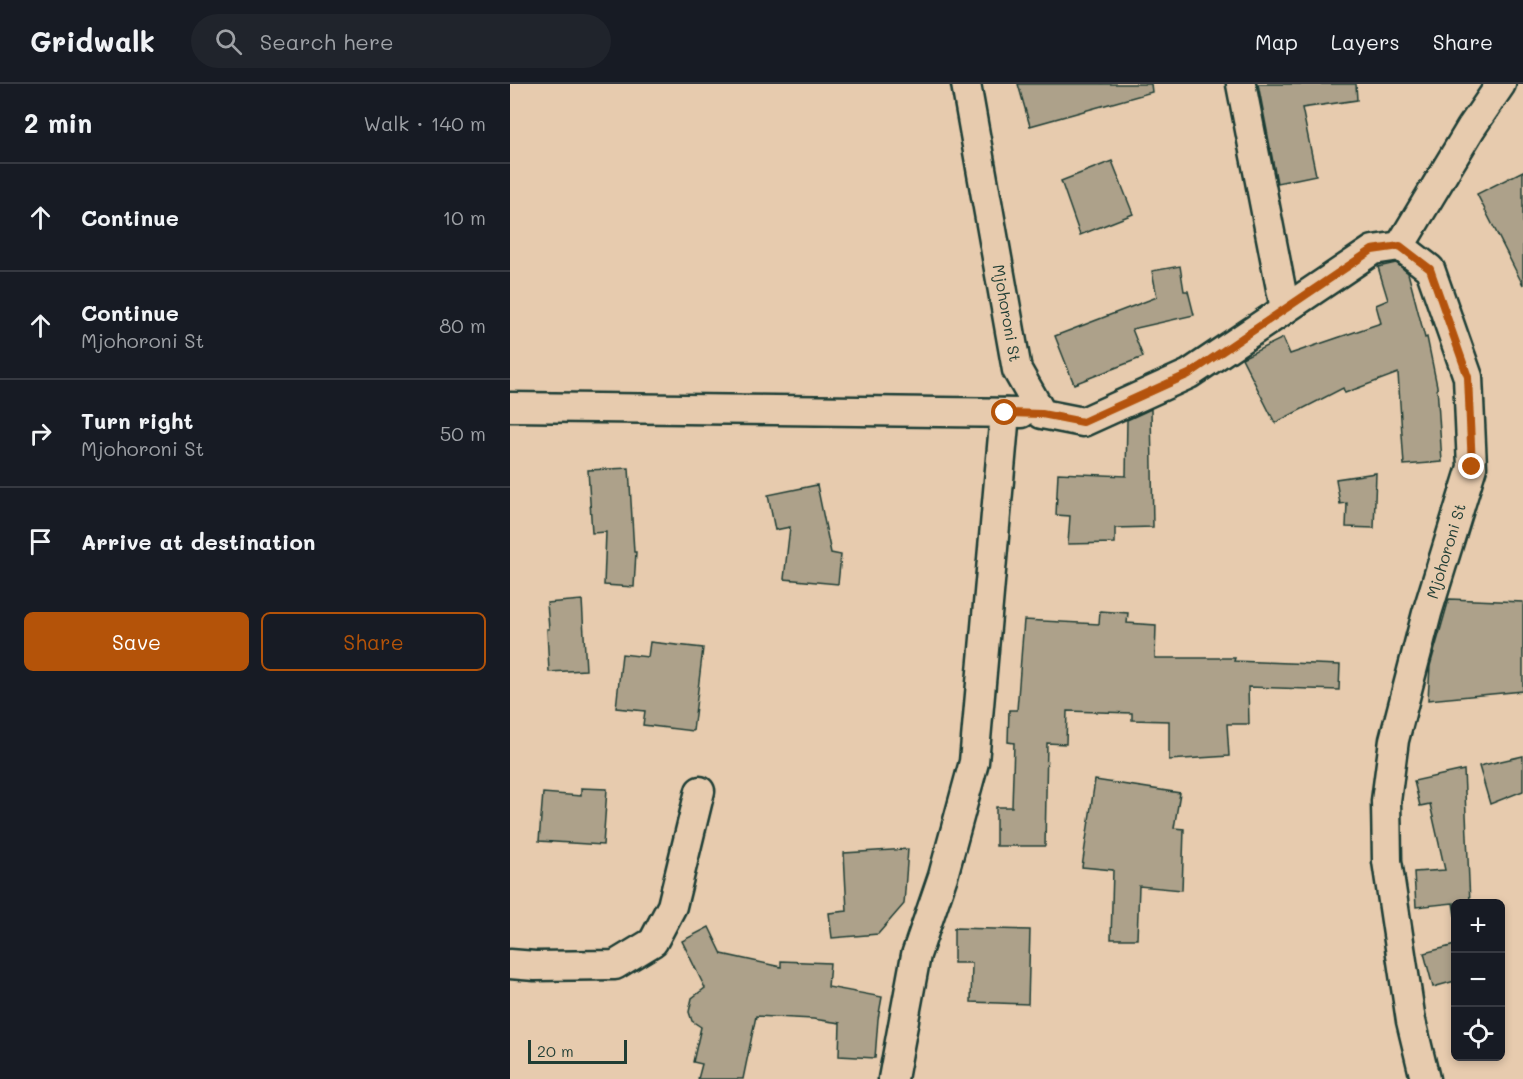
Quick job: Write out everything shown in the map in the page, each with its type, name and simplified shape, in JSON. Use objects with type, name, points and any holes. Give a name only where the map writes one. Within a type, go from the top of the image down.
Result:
[{"type":"street","name":"Mjohoroni St","points":[[966,84],[1017,370],[1042,414]]},
{"type":"street","points":[[1241,84],[1285,309]]},
{"type":"street","points":[[510,407],[1005,413],[1042,414],[1083,422],[1189,374],[1372,250],[1400,246],[1471,128],[1501,84]]},
{"type":"street","name":"Mjohoroni St","points":[[1400,246],[1430,269],[1468,377],[1472,467],[1426,613],[1394,740],[1386,801],[1387,861],[1411,1021],[1425,1079]]},
{"type":"street","points":[[893,1079],[916,955],[943,876],[974,762],[1005,413]]},
{"type":"street","points":[[510,964],[535,966],[615,964],[653,942],[672,906],[700,791]]},
{"type":"building","points":[[1018,84],[1151,84],[1152,92],[1030,126]]},
{"type":"building","points":[[1258,84],[1356,84],[1357,100],[1302,108],[1316,175],[1277,183]]},
{"type":"building","points":[[1112,161],[1133,214],[1080,235],[1061,181]]},
{"type":"building","points":[[1523,171],[1523,285],[1477,194]]},
{"type":"building","points":[[1396,263],[1408,273],[1425,338],[1427,337],[1437,386],[1442,462],[1404,465],[1398,373],[1345,393],[1343,388],[1275,423],[1242,358],[1283,338],[1290,354],[1381,323],[1376,305],[1388,300],[1378,267]]},
{"type":"building","points":[[1180,266],[1184,291],[1188,291],[1194,315],[1132,329],[1143,357],[1074,384],[1055,336],[1157,297],[1152,271]]},
{"type":"building","points":[[1151,409],[1153,527],[1115,528],[1115,543],[1068,544],[1070,516],[1056,515],[1058,473],[1126,476],[1127,420]]},
{"type":"building","points":[[629,468],[634,552],[636,552],[634,587],[604,585],[606,532],[592,533],[588,470]]},
{"type":"building","points":[[1376,473],[1374,528],[1346,527],[1347,503],[1340,504],[1336,479]]},
{"type":"building","points":[[817,485],[831,553],[841,555],[838,584],[784,579],[790,527],[775,530],[768,495]]},
{"type":"building","points":[[1449,599],[1523,602],[1523,691],[1428,700],[1430,666]]},
{"type":"building","points":[[582,600],[586,670],[549,672],[547,603]]},
{"type":"building","points":[[1100,611],[1128,613],[1127,623],[1156,625],[1155,658],[1235,658],[1234,661],[1340,665],[1339,690],[1248,687],[1249,724],[1227,724],[1229,756],[1169,760],[1169,721],[1132,720],[1132,713],[1067,711],[1066,744],[1047,743],[1045,846],[996,846],[996,807],[1012,807],[1014,743],[1008,742],[1009,710],[1017,710],[1024,620],[1099,624]]},
{"type":"building","points":[[650,642],[703,648],[693,731],[643,725],[645,711],[616,708],[622,654],[648,657]]},
{"type":"building","points":[[1523,756],[1523,791],[1490,804],[1479,766]]},
{"type":"building","points":[[1464,770],[1470,899],[1451,899],[1451,903],[1416,907],[1414,872],[1445,870],[1430,804],[1420,806],[1414,781]]},
{"type":"building","points":[[1095,780],[1180,793],[1174,828],[1184,829],[1182,890],[1139,886],[1137,939],[1111,939],[1113,870],[1082,867]]},
{"type":"building","points":[[581,788],[607,789],[603,845],[539,841],[543,793],[581,796]]},
{"type":"building","points":[[908,849],[904,904],[878,934],[832,938],[829,913],[847,911],[844,853]]},
{"type":"building","points":[[709,927],[722,954],[781,967],[781,961],[830,963],[828,987],[882,997],[875,1058],[839,1056],[840,1023],[756,1016],[743,1079],[698,1079],[702,1064],[693,1062],[701,1027],[692,1021],[689,1012],[692,998],[705,988],[682,941]]},
{"type":"building","points":[[954,928],[1030,930],[1028,1004],[971,1002],[972,963],[954,963]]},
{"type":"building","points":[[1451,946],[1451,982],[1433,987],[1424,953]]},
{"type":"route","points":[[1005,413],[1042,414],[1083,422],[1189,374],[1372,250],[1400,246],[1430,269],[1468,377],[1472,467]]}]
